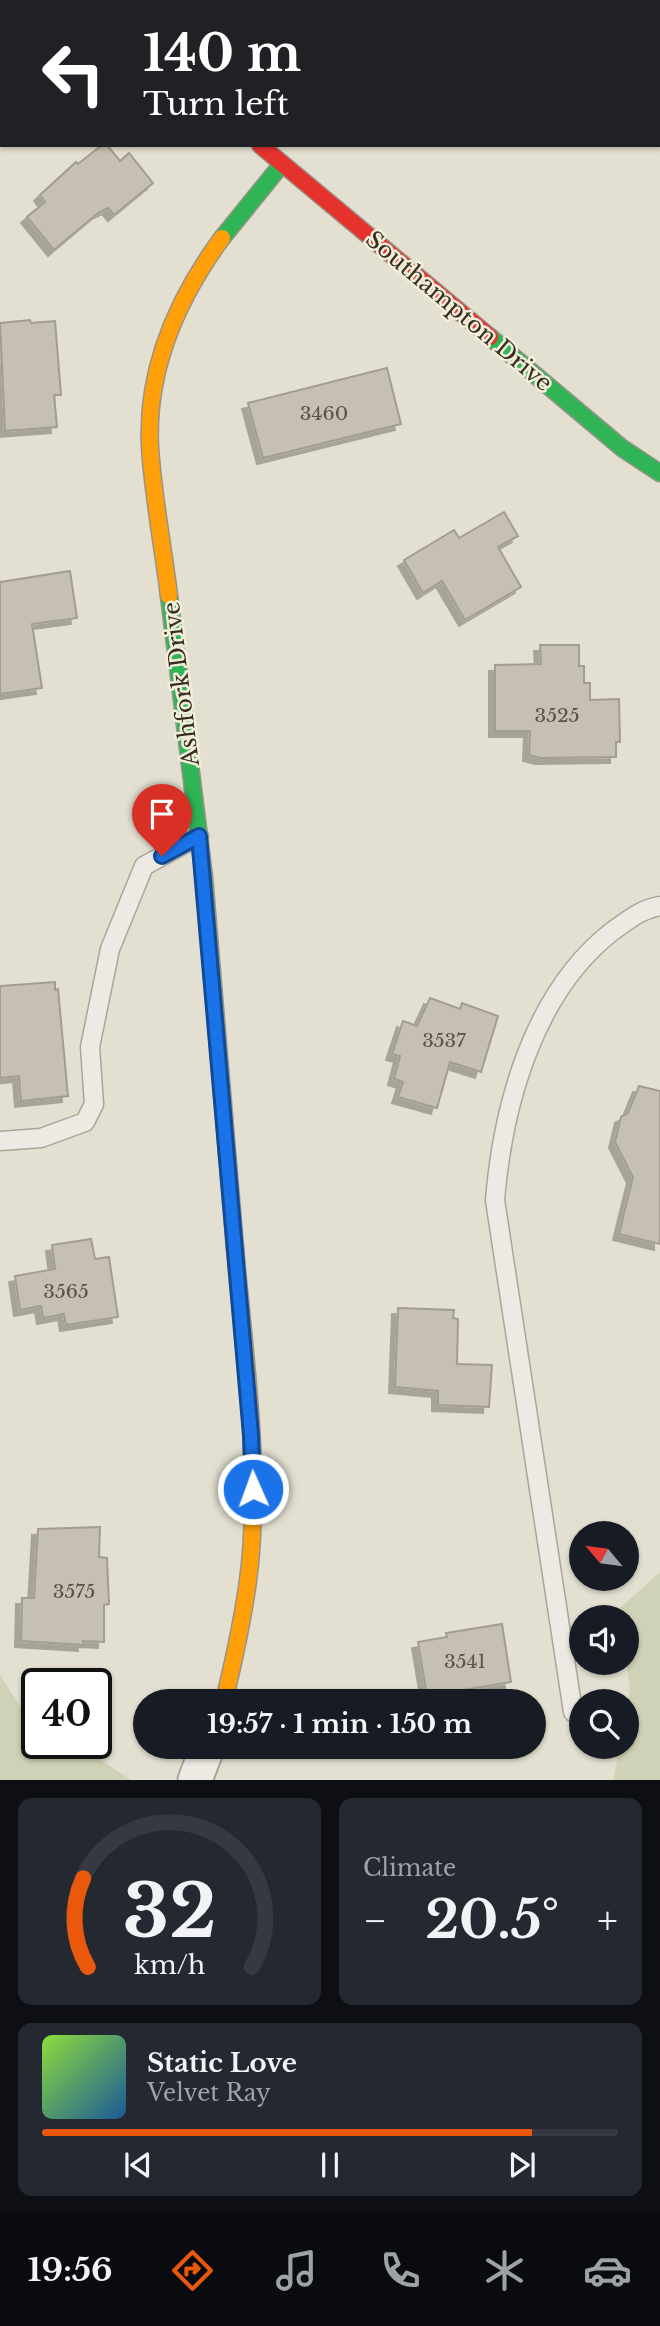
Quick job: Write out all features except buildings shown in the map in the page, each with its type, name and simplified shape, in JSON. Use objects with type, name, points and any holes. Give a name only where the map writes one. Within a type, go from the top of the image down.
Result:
[{"type":"street","name":"Southampton Drive","points":[[262,147],[622,447],[660,473]]},
{"type":"street","name":"Ashfork Drive","points":[[226,1689],[241,1628],[250,1562],[253,1489],[251,1435],[199,836],[150,446],[152,401],[159,358],[175,311],[201,263],[282,164]]},
{"type":"street","points":[[195,1780],[203,1759]]},
{"type":"lane","points":[[0,1141],[41,1139],[85,1122],[94,1104],[90,1047],[115,937],[144,866],[199,836]]},
{"type":"lane","points":[[569,1689],[495,1200],[499,1149],[521,1073],[542,1017],[588,951],[644,908],[660,905]]},
{"type":"green space","points":[[660,1572],[660,1780],[614,1780],[617,1759],[639,1759],[639,1689],[630,1689],[628,1675],[639,1675],[639,1605],[624,1605]]},
{"type":"green space","points":[[0,1675],[21,1706],[21,1759],[99,1759],[131,1780],[0,1780]]},
{"type":"traffic: fast","points":[[222,238],[282,164]]},
{"type":"traffic: fast","points":[[490,337],[622,448],[660,473]]},
{"type":"traffic: fast","points":[[169,596],[204,877],[235,1248]]},
{"type":"traffic: slow","points":[[169,596],[150,447],[153,390],[159,363],[179,310],[222,238]]},
{"type":"traffic: slow","points":[[227,1689],[245,1599],[253,1525],[250,1406],[235,1248]]},
{"type":"traffic: jam","points":[[262,147],[490,337]]},
{"type":"route","points":[[162,856],[199,836],[251,1435],[253,1489]]}]
